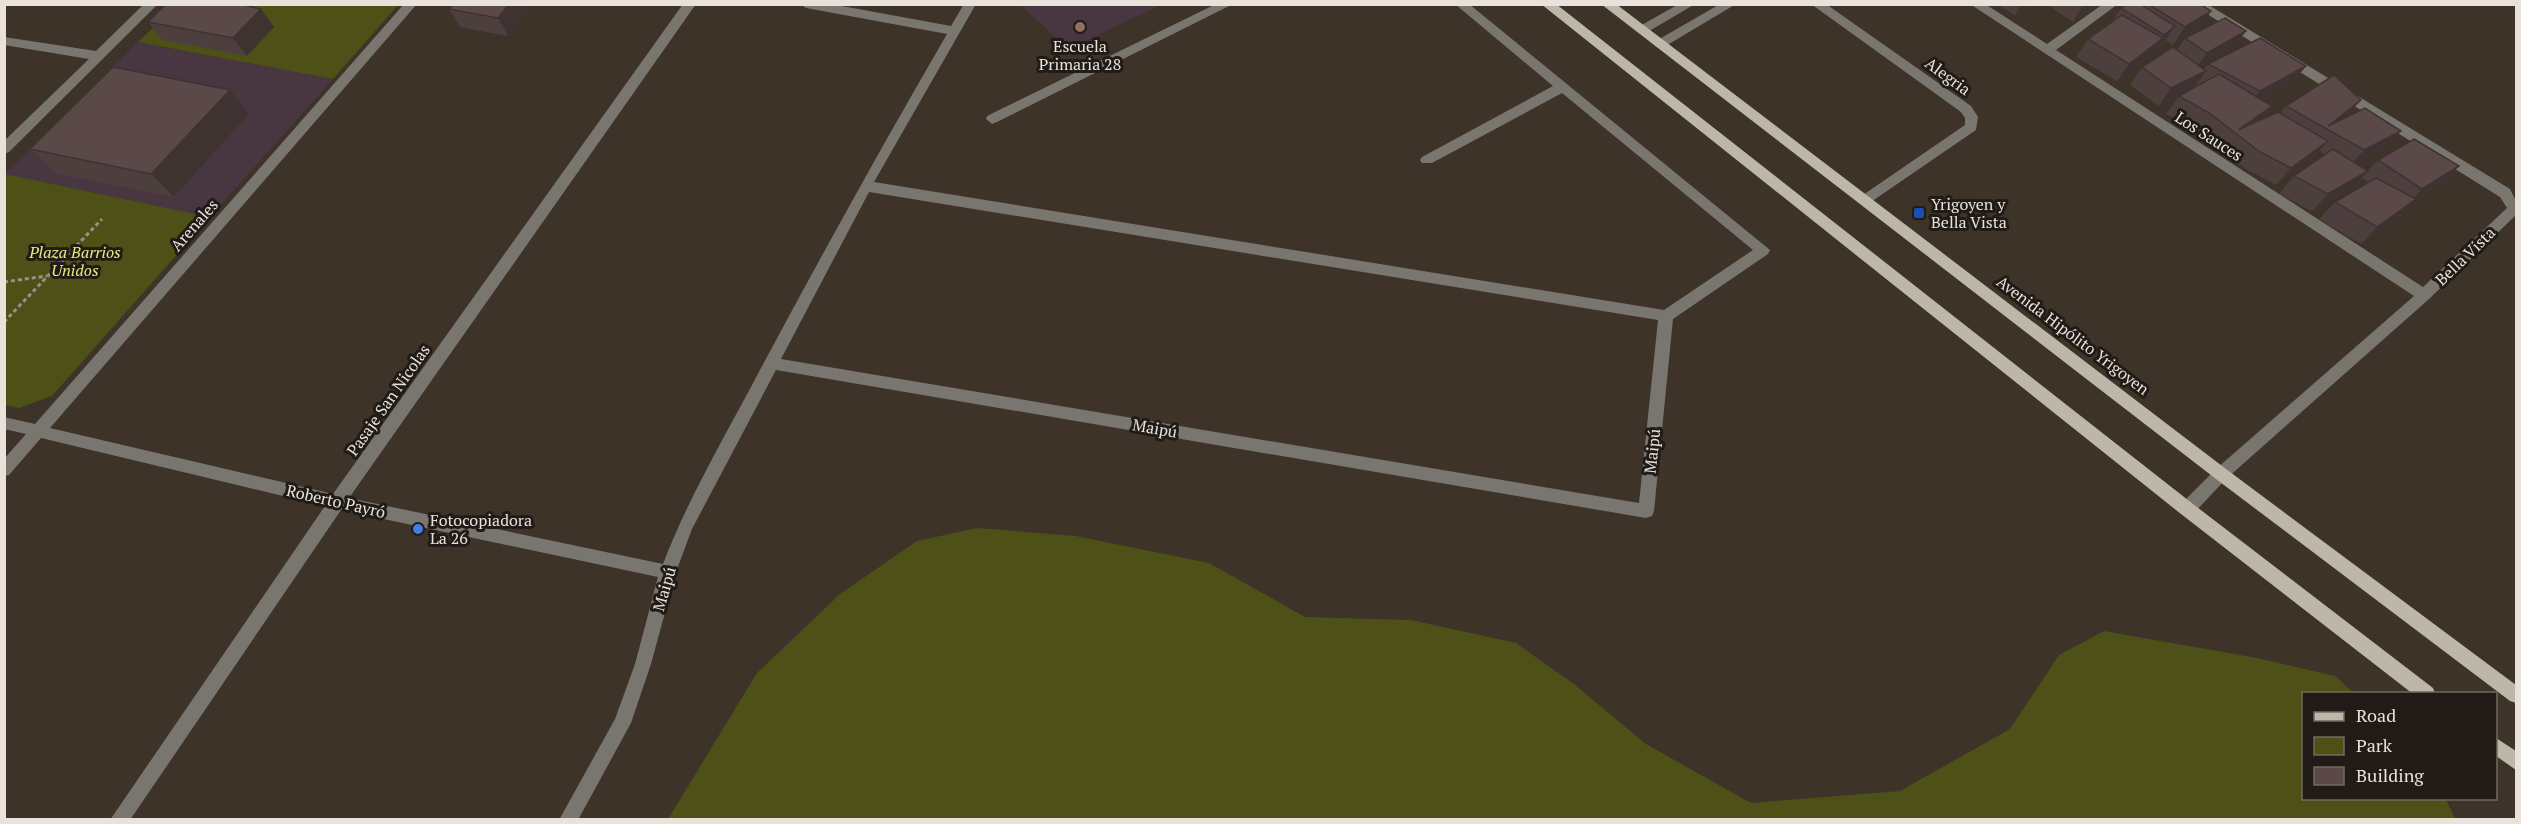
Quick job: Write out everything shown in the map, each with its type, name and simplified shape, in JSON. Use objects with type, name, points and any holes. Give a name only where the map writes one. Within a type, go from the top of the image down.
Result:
[{"type":"main road","points":[[1547,4],[2187,509],[2426,692]]},
{"type":"main road","name":"Avenida Hipólito Yrigoyen","points":[[1607,4],[2221,474],[2517,695]]},
{"type":"main road","points":[[2497,747],[2517,762]]},
{"type":"street","points":[[4,149],[152,4]]},
{"type":"street","name":"Arenales","points":[[4,470],[411,4]]},
{"type":"street","name":"Pasaje San Nicolas","points":[[119,819],[337,502],[690,4]]},
{"type":"street","points":[[806,4],[954,31]]},
{"type":"street","name":"Maipú","points":[[568,819],[622,723],[643,664],[668,572],[685,527],[865,186],[970,4]]},
{"type":"street","points":[[992,119],[1227,4]]},
{"type":"street","points":[[865,186],[1666,316],[1763,250],[1461,4]]},
{"type":"street","points":[[1641,30],[1689,4]]},
{"type":"street","points":[[1660,44],[1730,4]]},
{"type":"street","name":"Alegria","points":[[1817,4],[1966,109],[1972,117],[1971,127],[1864,201]]},
{"type":"street","name":"Los Sauces","points":[[1976,4],[2424,295]]},
{"type":"street","points":[[2047,50],[2112,4]]},
{"type":"street","name":"Bella Vista","points":[[2187,509],[2221,474],[2424,295],[2514,209],[2505,194],[2197,4]]},
{"type":"street","points":[[4,41],[100,56]]},
{"type":"street","points":[[1426,160],[1562,87]]},
{"type":"street","name":"Maipú","points":[[771,363],[1646,511],[1666,316]]},
{"type":"street","name":"Roberto Payró","points":[[4,423],[337,502],[668,572]]},
{"type":"path","points":[[4,322],[102,219]]},
{"type":"path","points":[[4,282],[48,276]]},
{"type":"shaded area","name":"Escuela Primaria 28","points":[[1020,5],[1161,5],[1069,49]]},
{"type":"shaded area","points":[[138,42],[333,79],[210,217],[5,174]]},
{"type":"green space","points":[[177,5],[398,5],[333,79],[138,42]]},
{"type":"green space","name":"Plaza Barrios Unidos","points":[[5,174],[210,217],[52,396],[19,408],[5,405]]},
{"type":"green space","points":[[977,528],[1076,536],[1209,563],[1305,617],[1411,620],[1516,643],[1574,684],[1646,744],[1751,803],[1900,791],[2010,729],[2059,655],[2104,631],[2257,658],[2335,676],[2353,692],[2302,692],[2302,800],[2446,800],[2455,819],[668,819],[757,673],[840,594],[917,541]]},
{"type":"building","points":[[166,4],[239,4],[261,9],[233,38],[148,22]]},
{"type":"building","points":[[453,4],[509,4],[498,18],[449,9]]},
{"type":"building","points":[[2127,4],[2140,4],[2175,26],[2164,35],[2121,8]]},
{"type":"building","points":[[2148,4],[2200,4],[2211,11],[2185,27]]},
{"type":"building","points":[[2122,15],[2163,38],[2129,64],[2088,39]]},
{"type":"building","points":[[2225,18],[2246,31],[2207,53],[2185,38]]},
{"type":"building","points":[[2260,38],[2306,66],[2260,91],[2208,64]]},
{"type":"building","points":[[2173,47],[2206,71],[2171,88],[2142,67]]},
{"type":"building","points":[[113,67],[230,90],[151,174],[30,149]]},
{"type":"building","points":[[2219,74],[2272,106],[2238,130],[2278,112],[2328,141],[2291,168],[2260,152],[2209,113],[2179,96]]},
{"type":"building","points":[[2334,75],[2361,100],[2328,126],[2365,108],[2401,131],[2364,150],[2286,106]]},
{"type":"building","points":[[2414,139],[2459,166],[2422,189],[2378,160]]},
{"type":"building","points":[[2333,149],[2368,171],[2328,194],[2294,176]]},
{"type":"building","points":[[2376,178],[2416,199],[2377,227],[2335,202]]},
{"type":"place","name":"Escuela Primaria 28","points":[[1080,27]]},
{"type":"place","name":"Yrigoyen y Bella Vista","points":[[1919,213]]},
{"type":"place","name":"Fotocopiadora La 26","points":[[418,529]]}]
